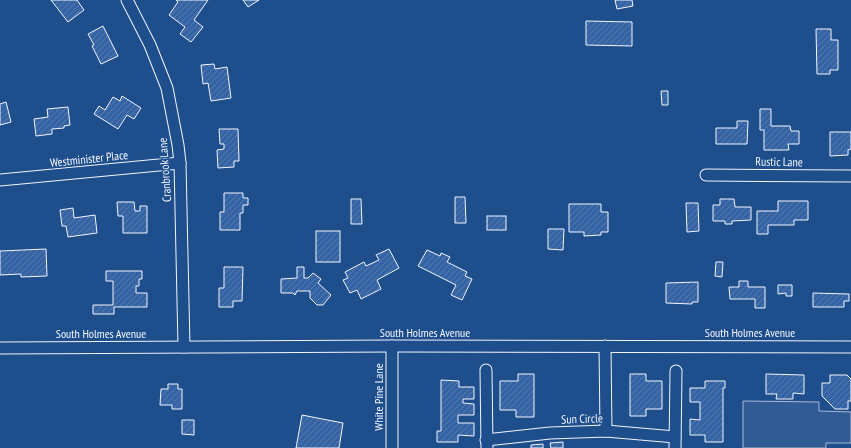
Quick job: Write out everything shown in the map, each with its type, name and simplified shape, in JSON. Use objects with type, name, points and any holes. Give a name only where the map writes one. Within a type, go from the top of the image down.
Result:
[{"type":"street","name":"Cranbrook Lane","points":[[127,0],[150,45],[167,88],[178,145],[180,163],[184,347]]},
{"type":"street","name":"Westminister Place","points":[[0,180],[180,163]]},
{"type":"street","name":"Rustic Lane","points":[[706,174],[851,176]]},
{"type":"street","name":"South Holmes Avenue","points":[[0,348],[392,346],[851,347]]},
{"type":"street","name":"White Pine Lane","points":[[392,346],[392,448]]},
{"type":"street","points":[[605,346],[606,431]]},
{"type":"street","points":[[486,370],[486,444]]},
{"type":"street","points":[[675,442],[676,371]]},
{"type":"street","name":"Sun Circle","points":[[486,444],[550,433],[606,431],[675,442]]},
{"type":"shaded area","points":[[743,401],[819,402],[819,411],[851,412],[851,443],[826,443],[826,448],[743,448]]},
{"type":"building","points":[[51,0],[77,0],[84,10],[68,22]]},
{"type":"building","points":[[176,0],[208,0],[194,20],[203,27],[191,42],[180,34],[185,27],[169,15],[178,2]]},
{"type":"building","points":[[243,0],[259,0],[248,7]]},
{"type":"building","points":[[615,0],[632,0],[633,6],[617,9]]},
{"type":"building","points":[[586,21],[632,22],[632,46],[586,45]]},
{"type":"building","points":[[103,26],[118,56],[101,64],[88,34]]},
{"type":"building","points":[[816,29],[831,29],[831,40],[838,40],[838,70],[830,70],[830,74],[817,74]]},
{"type":"building","points":[[214,64],[215,69],[227,67],[231,98],[211,101],[208,83],[203,84],[201,65]]},
{"type":"building","points":[[661,91],[668,91],[668,105],[662,105]]},
{"type":"building","points":[[122,96],[141,108],[134,119],[127,115],[118,129],[94,114],[99,106],[105,110],[113,97],[120,101]]},
{"type":"building","points":[[6,102],[11,122],[0,125],[0,104]]},
{"type":"building","points":[[68,107],[70,125],[64,126],[64,128],[52,129],[52,134],[36,136],[34,119],[48,117],[47,109]]},
{"type":"building","points":[[760,109],[771,109],[771,126],[790,126],[791,131],[799,131],[799,144],[788,144],[789,150],[764,150],[764,130],[760,130]]},
{"type":"building","points":[[737,121],[748,121],[747,144],[716,144],[716,128],[737,128]]},
{"type":"building","points":[[219,129],[238,129],[239,161],[234,161],[234,167],[218,168],[217,150],[224,149],[224,144],[220,144]]},
{"type":"building","points":[[830,132],[851,132],[851,149],[848,150],[848,155],[830,156]]},
{"type":"building","points":[[224,193],[243,193],[243,198],[248,198],[248,205],[243,205],[243,213],[240,213],[240,230],[220,230],[220,212],[224,212]]},
{"type":"building","points":[[455,197],[465,197],[466,223],[455,223]]},
{"type":"building","points":[[351,199],[361,199],[362,224],[351,224]]},
{"type":"building","points":[[720,199],[734,199],[735,207],[751,207],[751,220],[732,221],[732,224],[725,224],[725,221],[713,221],[713,205],[720,205]]},
{"type":"building","points":[[778,201],[808,201],[808,220],[794,220],[794,225],[768,225],[768,234],[757,234],[757,211],[778,211]]},
{"type":"building","points":[[117,202],[134,202],[135,211],[140,211],[140,206],[147,206],[147,233],[123,233],[123,216],[118,216]]},
{"type":"building","points":[[686,203],[698,203],[699,231],[687,232]]},
{"type":"building","points":[[569,204],[601,204],[601,212],[608,212],[608,232],[601,232],[601,235],[584,236],[584,232],[569,232]]},
{"type":"building","points":[[73,208],[74,218],[95,215],[97,233],[68,237],[66,226],[62,226],[60,210]]},
{"type":"building","points":[[487,216],[506,216],[506,230],[487,230]]},
{"type":"building","points":[[548,229],[564,229],[563,250],[548,249]]},
{"type":"building","points":[[316,231],[340,231],[340,262],[316,262]]},
{"type":"building","points":[[46,249],[47,276],[21,277],[21,274],[0,275],[0,251]]},
{"type":"building","points":[[389,249],[399,268],[377,280],[381,289],[361,299],[357,290],[350,293],[343,280],[348,278],[345,272],[364,262],[366,266],[379,260],[376,255]]},
{"type":"building","points":[[427,250],[440,256],[441,253],[450,257],[447,262],[467,272],[465,276],[472,279],[462,300],[451,295],[456,285],[418,266]]},
{"type":"building","points":[[716,262],[723,262],[722,277],[715,276]]},
{"type":"building","points":[[224,267],[243,267],[242,301],[233,301],[233,307],[219,307],[219,288],[224,288]]},
{"type":"building","points":[[297,267],[304,267],[304,278],[308,278],[313,273],[321,279],[318,283],[331,295],[323,305],[317,305],[310,298],[310,291],[297,291],[295,295],[293,293],[281,293],[281,279],[297,278]]},
{"type":"building","points":[[106,271],[142,271],[142,279],[139,279],[139,286],[136,286],[136,293],[147,293],[147,307],[114,307],[114,314],[93,314],[93,305],[113,305],[113,281],[106,281]]},
{"type":"building","points":[[739,281],[748,281],[748,287],[765,287],[765,308],[755,308],[755,299],[730,299],[729,287],[739,287]]},
{"type":"building","points":[[698,282],[698,302],[692,302],[692,304],[666,303],[666,283]]},
{"type":"building","points":[[778,285],[792,285],[792,296],[786,296],[786,293],[778,294]]},
{"type":"building","points":[[813,293],[849,294],[849,301],[844,301],[844,307],[813,307]]},
{"type":"building","points":[[518,374],[534,374],[534,417],[516,417],[516,410],[500,410],[500,381],[518,381]]},
{"type":"building","points":[[630,374],[646,374],[646,381],[662,381],[662,409],[646,409],[646,416],[630,416]]},
{"type":"building","points":[[766,374],[804,375],[804,394],[793,393],[793,399],[776,399],[777,394],[766,394]]},
{"type":"building","points":[[830,375],[847,375],[851,379],[851,401],[848,401],[848,409],[835,409],[822,396],[822,383],[830,383]]},
{"type":"building","points":[[441,380],[459,381],[459,387],[474,387],[474,399],[463,399],[463,403],[474,404],[474,415],[458,415],[458,423],[474,423],[474,436],[458,435],[458,442],[437,442],[437,431],[441,431]]},
{"type":"building","points":[[705,381],[725,381],[725,388],[723,388],[723,442],[705,442],[705,435],[690,435],[690,419],[700,420],[700,402],[690,402],[690,388],[705,388]]},
{"type":"building","points":[[168,384],[178,384],[178,389],[182,389],[182,409],[172,409],[172,405],[160,405],[161,389],[168,389]]},
{"type":"building","points":[[302,415],[343,423],[339,448],[296,448]]},
{"type":"building","points":[[182,420],[194,420],[194,435],[182,434]]},
{"type":"building","points":[[563,442],[563,448],[551,448],[550,443]]},
{"type":"building","points":[[543,444],[543,448],[531,448],[531,445]]}]
